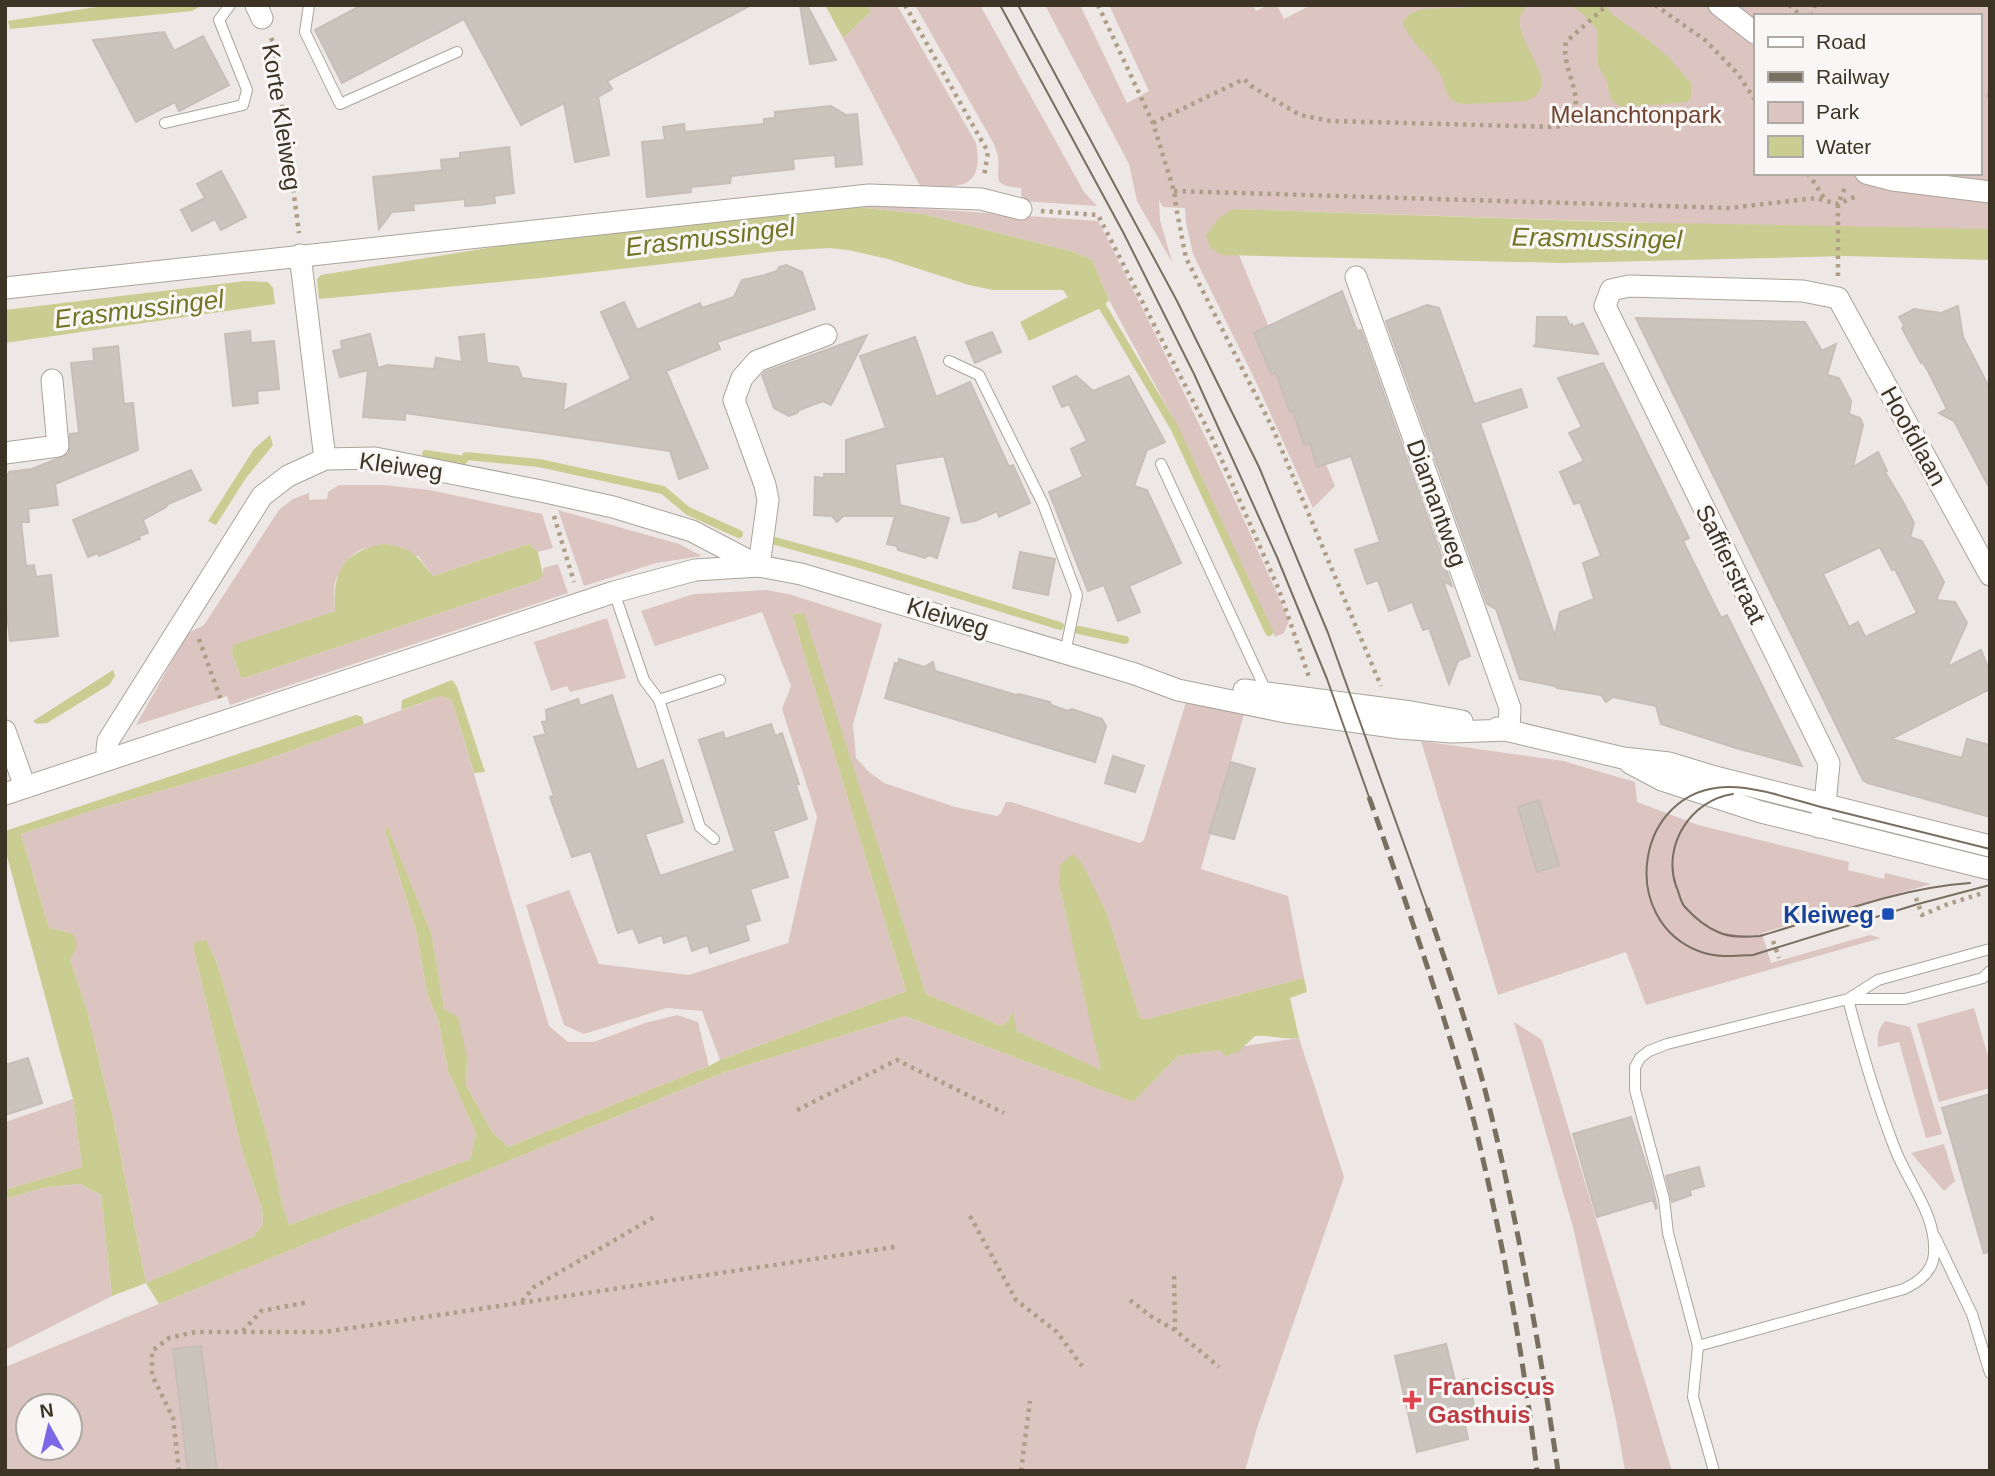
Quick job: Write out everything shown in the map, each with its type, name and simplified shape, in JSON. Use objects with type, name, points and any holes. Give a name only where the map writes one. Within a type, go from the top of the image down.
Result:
[{"type":"street","points":[[1719,5],[1754,32]]},
{"type":"street","points":[[1874,175],[1893,180],[1990,192]]},
{"type":"street","points":[[5,288],[869,195],[981,199],[1021,209]]},
{"type":"street","points":[[300,255],[325,459]]},
{"type":"street","name":"Diamantweg","points":[[1356,277],[1510,708],[1509,730]]},
{"type":"street","name":"Hoofdlaan","points":[[1605,306],[1611,290],[1629,286],[1803,291],[1838,298],[1990,575]]},
{"type":"street","name":"Saffierstraat","points":[[1605,306],[1829,763],[1825,803],[1819,827]]},
{"type":"street","points":[[759,566],[768,500],[734,400],[742,378],[757,361],[826,335]]},
{"type":"street","points":[[5,453],[58,446],[52,380]]},
{"type":"street","name":"Kleiweg","points":[[109,759],[108,741],[262,496],[288,476],[325,459],[375,458],[612,508],[692,531],[759,566]]},
{"type":"street","name":"Kleiweg","points":[[15,790],[614,592],[695,570],[759,566],[801,574],[1135,674],[1178,690],[1286,712],[1400,728],[1452,732],[1509,730]]},
{"type":"street","name":"Kleiweg","points":[[1135,674],[1411,712],[1509,730],[1623,758],[1669,763],[1990,846]]},
{"type":"street","points":[[5,731],[15,790]]},
{"type":"street","name":"Kleiweg","points":[[1623,758],[1662,780],[1761,813],[1990,869]]},
{"type":"lane","points":[[165,123],[243,105],[247,90],[219,20],[230,5]]},
{"type":"lane","points":[[309,5],[305,32],[340,104],[457,52]]},
{"type":"lane","points":[[949,361],[979,375],[1043,504],[1077,595],[1065,653]]},
{"type":"lane","points":[[1161,464],[1267,693]]},
{"type":"lane","points":[[614,592],[644,680],[659,701],[700,827],[714,839]]},
{"type":"lane","points":[[659,701],[720,680]]},
{"type":"lane","points":[[1847,999],[1878,980],[1990,949]]},
{"type":"lane","points":[[1714,1471],[1693,1397],[1698,1346],[1668,1233],[1664,1199],[1635,1090],[1635,1067],[1640,1058],[1649,1051],[1667,1044],[1847,999],[1905,999],[1983,978],[1990,971]]},
{"type":"lane","points":[[1847,999],[1865,1063],[1895,1151],[1927,1213],[1972,1314],[1990,1373]]},
{"type":"lane","points":[[1698,1346],[1904,1289],[1920,1281],[1929,1270],[1934,1256],[1932,1229]]},
{"type":"path","points":[[905,5],[988,152],[981,199]]},
{"type":"path","points":[[1098,5],[1153,123],[1174,191],[1186,258],[1273,429],[1381,686]]},
{"type":"path","points":[[1655,5],[1705,40],[1738,74],[1754,98]]},
{"type":"path","points":[[1153,123],[1244,79],[1251,86],[1300,115],[1329,121],[1556,127],[1569,124],[1575,116],[1576,101],[1564,51],[1566,42],[1607,6]]},
{"type":"path","name":"Korte Kleiweg","points":[[259,11],[274,44],[299,231]]},
{"type":"path","points":[[1809,175],[1827,202]]},
{"type":"path","points":[[1174,191],[1730,208],[1815,198],[1838,204],[1838,276]]},
{"type":"path","points":[[1021,209],[1098,215],[1213,440],[1279,590],[1309,677]]},
{"type":"path","points":[[546,493],[580,603]]},
{"type":"path","points":[[190,611],[228,720]]},
{"type":"path","points":[[1916,898],[1922,915],[1990,892]]},
{"type":"path","points":[[1773,941],[1779,958]]},
{"type":"path","points":[[797,1110],[897,1060],[1004,1113]]},
{"type":"path","points":[[521,1302],[534,1287],[656,1216]]},
{"type":"path","points":[[970,1216],[1016,1300],[1057,1332],[1082,1366]]},
{"type":"path","points":[[179,1471],[173,1418],[152,1375],[152,1351],[169,1338],[195,1332],[324,1332],[895,1247]]},
{"type":"path","points":[[1174,1276],[1175,1329]]},
{"type":"path","points":[[1130,1300],[1152,1317],[1175,1329],[1219,1367]]},
{"type":"path","points":[[243,1332],[261,1311],[309,1302]]},
{"type":"path","points":[[1021,1471],[1030,1401]]},
{"type":"green space","points":[[868,5],[897,5],[976,143],[976,171],[965,183],[945,187],[920,186],[843,38],[871,12]]},
{"type":"green space","points":[[915,5],[980,5],[1084,192],[1097,206],[1022,201],[1021,188],[1000,183],[998,156],[994,144]]},
{"type":"green space","name":"Melanchtonpark","points":[[1045,5],[1080,5],[1127,103],[1149,91],[1109,5],[1253,5],[1256,11],[1268,5],[1277,5],[1284,19],[1311,5],[1990,5],[1990,234],[1232,209],[1222,255],[1239,255],[1335,486],[1313,508],[1258,386],[1193,254],[1185,208],[1163,207],[1159,200],[1160,220],[1172,262],[1137,201],[1129,164]]},
{"type":"green space","points":[[844,203],[1098,221],[1197,420],[1267,570],[1289,621],[1284,633],[1275,637],[1181,433],[1109,300],[1092,260],[1074,252],[923,214],[846,206],[512,244],[513,240]]},
{"type":"green space","points":[[339,485],[383,485],[430,490],[542,514],[553,548],[538,552],[529,544],[433,576],[418,556],[379,548],[362,549],[347,561],[337,578],[334,590],[335,611],[234,645],[232,653],[241,678],[539,580],[543,575],[543,568],[558,564],[568,593],[230,705],[227,696],[136,725],[188,633],[204,625],[279,510],[293,499],[309,493],[309,500],[327,499],[328,492]]},
{"type":"green space","points":[[558,510],[679,544],[702,556],[656,563],[584,586]]},
{"type":"green space","points":[[767,590],[792,595],[882,624],[853,724],[856,758],[884,783],[955,807],[997,816],[1006,802],[1011,802],[1140,843],[1144,840],[1186,702],[1244,714],[1201,869],[1288,896],[1304,978],[1147,1019],[1140,1018],[1105,912],[1082,863],[1059,884],[1102,1071],[1017,1031],[1011,1012],[1009,1019],[1002,1026],[926,994],[803,613],[792,614],[906,991],[720,1060],[702,1011],[667,1008],[584,1034],[564,1025],[526,905],[569,890],[599,964],[689,975],[788,943],[817,817],[782,709],[791,686],[762,612],[655,646],[641,611],[694,594]]},
{"type":"green space","points":[[607,618],[626,678],[570,692],[567,686],[551,691],[534,642]]},
{"type":"green space","points":[[441,696],[452,700],[549,1026],[568,1042],[594,1042],[645,1023],[677,1015],[698,1022],[709,1066],[508,1147],[492,1132],[466,1085],[467,1057],[444,1009],[431,932],[387,827],[385,831],[416,930],[427,993],[439,1023],[448,1071],[476,1133],[470,1159],[289,1225],[270,1146],[217,963],[206,941],[193,947],[242,1151],[262,1209],[263,1224],[253,1237],[146,1283],[114,1122],[88,1014],[70,959],[72,933],[49,928],[21,834],[254,764]]},
{"type":"green space","points":[[1421,741],[1563,761],[1635,782],[1637,802],[1698,825],[1849,862],[1848,870],[1884,879],[1885,873],[1931,884],[1762,933],[1771,963],[1870,935],[1881,938],[1646,1005],[1626,952],[1498,995]]},
{"type":"green space","points":[[1974,1008],[1990,1063],[1990,1088],[1939,1102],[1917,1024]]},
{"type":"green space","points":[[905,1016],[1133,1102],[1178,1056],[1299,1038],[1344,1177],[1257,1428],[1245,1471],[5,1471],[5,1367],[725,1072]]},
{"type":"green space","points":[[1885,1021],[1910,1027],[1942,1134],[1926,1138],[1899,1042],[1878,1047],[1879,1033]]},
{"type":"green space","points":[[1514,1022],[1542,1040],[1672,1471],[1625,1471],[1573,1227]]},
{"type":"green space","points":[[73,1099],[82,1167],[5,1190],[5,1122]]},
{"type":"green space","points":[[1944,1144],[1955,1181],[1944,1191],[1911,1153]]},
{"type":"green space","points":[[80,1184],[101,1195],[112,1296],[5,1350],[5,1199],[46,1187]]},
{"type":"water","points":[[108,5],[203,5],[192,11],[10,29],[8,21]]},
{"type":"water","points":[[825,5],[868,5],[871,12],[843,38]]},
{"type":"water","points":[[1529,5],[1521,15],[1520,28],[1541,82],[1538,93],[1526,101],[1460,104],[1454,101],[1447,94],[1436,67],[1410,37],[1403,23],[1408,16],[1424,9]]},
{"type":"water","points":[[1570,5],[1605,5],[1613,15],[1669,58],[1691,83],[1691,98],[1687,102],[1629,107],[1613,102],[1607,81],[1598,65],[1597,29]]},
{"type":"water","name":"Erasmussingel","points":[[846,206],[923,214],[1074,252],[1092,260],[1109,300],[1103,307],[1029,341],[1020,322],[1068,297],[1063,290],[993,290],[888,259],[830,248],[319,299],[317,279],[321,275],[512,244]]},
{"type":"water","name":"Erasmussingel","points":[[1233,209],[1611,222],[1990,229],[1990,260],[1846,256],[1563,263],[1222,255],[1211,248],[1206,236],[1219,218]]},
{"type":"water","name":"Erasmussingel","points":[[245,281],[268,282],[273,288],[275,304],[5,343],[5,310]]},
{"type":"water","points":[[270,435],[273,445],[246,478],[216,525],[208,521],[254,449]]},
{"type":"water","points":[[383,544],[412,553],[433,576],[529,544],[538,552],[543,575],[539,580],[241,678],[232,653],[233,645],[335,611],[336,585],[343,566],[358,552]]},
{"type":"water","points":[[804,613],[926,994],[1002,1026],[1012,1011],[1017,1031],[1101,1070],[1059,884],[1060,865],[1073,854],[1082,863],[1106,912],[1140,1018],[1147,1019],[1304,978],[1307,992],[1290,998],[1299,1038],[1255,1036],[1238,1052],[1226,1056],[1219,1050],[1178,1056],[1133,1102],[905,1016],[725,1072],[159,1304],[146,1283],[253,1237],[263,1224],[262,1209],[242,1151],[193,947],[195,942],[206,940],[217,963],[270,1146],[289,1225],[470,1159],[476,1133],[448,1071],[439,1023],[427,993],[416,930],[385,831],[387,826],[431,932],[444,1009],[458,1017],[467,1057],[466,1085],[492,1132],[508,1147],[720,1060],[906,991],[792,614]]},
{"type":"water","points":[[113,670],[115,676],[109,685],[47,723],[37,724],[33,721]]},
{"type":"water","points":[[452,680],[457,687],[485,772],[474,773],[452,700],[441,696],[401,710],[402,700]]},
{"type":"water","points":[[356,715],[362,717],[364,724],[254,764],[21,834],[49,928],[72,933],[77,943],[70,959],[88,1014],[114,1122],[146,1283],[112,1296],[101,1195],[80,1184],[46,1187],[5,1199],[5,1190],[82,1167],[73,1099],[5,849],[5,831]]},
{"type":"building","points":[[362,5],[751,5],[607,81],[612,89],[598,97],[609,155],[575,162],[564,103],[521,125],[464,19],[342,83],[315,30]]},
{"type":"building","points":[[800,5],[807,5],[836,60],[810,64]]},
{"type":"building","points":[[164,32],[174,51],[203,36],[229,85],[179,111],[175,102],[136,122],[93,40]]},
{"type":"building","points":[[831,106],[846,115],[857,114],[862,164],[836,167],[835,155],[793,159],[794,169],[731,176],[730,183],[691,187],[691,192],[647,197],[642,142],[665,140],[663,127],[684,124],[685,132],[764,124],[764,119],[775,118],[775,112]]},
{"type":"building","points":[[509,147],[514,193],[494,196],[495,203],[480,205],[465,206],[465,199],[413,204],[414,210],[392,212],[379,229],[373,177],[442,170],[441,160],[460,158],[460,153]]},
{"type":"building","points":[[221,171],[246,217],[221,230],[215,219],[192,231],[181,210],[205,198],[197,184]]},
{"type":"building","points":[[786,265],[802,272],[815,309],[717,342],[720,349],[666,371],[708,468],[679,479],[670,451],[405,413],[405,420],[363,417],[368,370],[340,377],[333,351],[342,349],[341,341],[370,334],[378,368],[388,365],[434,369],[436,358],[462,362],[459,337],[484,334],[487,363],[518,367],[522,378],[566,384],[563,411],[631,379],[601,312],[624,302],[637,330],[700,303],[702,308],[734,297],[742,280],[777,271],[779,267]]},
{"type":"building","points":[[1342,291],[1357,331],[1361,330],[1452,586],[1443,581],[1470,656],[1458,661],[1449,684],[1429,628],[1423,630],[1412,602],[1389,611],[1378,580],[1367,584],[1355,550],[1380,542],[1351,456],[1317,467],[1310,443],[1304,445],[1293,411],[1290,412],[1276,373],[1272,375],[1254,333]]},
{"type":"building","points":[[1427,305],[1439,308],[1474,404],[1521,389],[1527,407],[1480,423],[1555,636],[1560,612],[1594,599],[1583,563],[1601,556],[1580,502],[1574,504],[1560,472],[1584,461],[1569,433],[1582,427],[1558,378],[1603,363],[1689,538],[1683,541],[1721,618],[1727,615],[1802,766],[1661,724],[1656,706],[1613,697],[1606,702],[1601,695],[1520,679],[1496,609],[1487,604],[1386,321]]},
{"type":"building","points":[[1958,306],[1963,337],[1990,389],[1990,489],[1954,421],[1939,413],[1947,409],[1902,328],[1904,325],[1899,317],[1914,309],[1941,313]]},
{"type":"building","points":[[1537,317],[1566,317],[1573,327],[1583,323],[1598,354],[1533,346],[1536,345]]},
{"type":"building","points":[[1636,318],[1805,322],[1822,351],[1836,344],[1827,375],[1839,378],[1851,401],[1849,414],[1860,418],[1863,425],[1853,467],[1878,452],[1887,471],[1885,472],[1914,523],[1910,537],[1922,541],[1944,582],[1936,600],[1955,602],[1967,623],[1947,667],[1981,650],[1990,673],[1990,689],[1891,739],[1962,758],[1967,739],[1990,745],[1990,817],[1863,780]],"holes":[[[1880,547],[1892,570],[1895,569],[1917,613],[1865,637],[1858,622],[1849,627],[1823,574]]]},
{"type":"building","points":[[250,331],[251,343],[274,341],[279,389],[257,391],[258,403],[233,406],[225,334]]},
{"type":"building","points":[[992,332],[1001,352],[975,363],[966,342]]},
{"type":"building","points":[[867,335],[831,405],[823,401],[789,416],[774,408],[762,375],[765,372]]},
{"type":"building","points":[[915,337],[936,397],[970,382],[1009,467],[1013,465],[1030,503],[999,517],[997,511],[975,521],[962,523],[944,456],[895,464],[900,505],[949,518],[937,558],[929,555],[925,558],[887,544],[895,516],[843,516],[837,522],[832,516],[814,515],[815,477],[824,478],[824,474],[846,474],[846,440],[886,428],[860,356]]},
{"type":"building","points":[[118,346],[124,404],[133,403],[138,450],[55,484],[58,505],[28,509],[29,522],[21,522],[26,566],[34,565],[36,577],[51,575],[58,636],[10,641],[5,596],[5,474],[32,469],[69,454],[70,434],[79,433],[71,363],[94,361],[93,349]]},
{"type":"building","points":[[1076,376],[1093,391],[1129,376],[1165,442],[1147,450],[1134,486],[1147,490],[1181,563],[1129,586],[1140,612],[1118,621],[1104,585],[1088,591],[1049,492],[1083,477],[1071,449],[1087,441],[1069,404],[1062,407],[1053,387]]},
{"type":"building","points":[[191,470],[201,490],[168,504],[143,520],[148,533],[139,536],[140,539],[99,556],[98,553],[88,557],[73,520]]},
{"type":"building","points":[[1020,552],[1055,559],[1048,595],[1013,588]]},
{"type":"building","points":[[899,659],[924,667],[933,662],[935,671],[1102,719],[1106,726],[1095,762],[885,698],[895,663],[898,664]]},
{"type":"building","points":[[612,695],[637,770],[663,760],[683,822],[645,834],[660,876],[735,851],[699,740],[723,732],[725,739],[771,724],[775,736],[782,733],[807,819],[773,831],[788,877],[750,889],[760,920],[745,925],[749,940],[710,953],[708,945],[692,951],[687,935],[664,943],[662,935],[639,943],[633,928],[618,933],[591,851],[572,857],[550,797],[554,796],[534,737],[546,734],[542,722],[547,721],[546,710],[578,699],[580,706]]},
{"type":"building","points":[[1113,756],[1144,766],[1135,792],[1105,783]]},
{"type":"building","points":[[1231,762],[1255,769],[1234,839],[1209,833]]},
{"type":"building","points":[[1539,800],[1559,865],[1537,872],[1518,807]]},
{"type":"building","points":[[28,1058],[42,1103],[5,1115],[5,1065]]},
{"type":"building","points":[[1990,1094],[1990,1252],[1984,1253],[1942,1108]]},
{"type":"building","points":[[1631,1117],[1657,1208],[1653,1200],[1597,1217],[1573,1134]]},
{"type":"building","points":[[1699,1167],[1704,1186],[1690,1190],[1691,1195],[1672,1202],[1666,1176]]},
{"type":"building","points":[[1446,1344],[1455,1381],[1468,1379],[1477,1418],[1464,1420],[1468,1439],[1417,1452],[1395,1356]]},
{"type":"building","points":[[201,1346],[217,1471],[188,1471],[173,1349]]},
{"type":"waterway","points":[[1098,299],[1175,429],[1269,632]]},
{"type":"waterway","points":[[426,454],[464,460],[466,456],[539,463],[663,490],[688,511],[739,534]]},
{"type":"waterway","points":[[775,541],[1060,626]]},
{"type":"waterway","points":[[1079,630],[1125,640]]},
{"type":"tram line","points":[[1000,5],[1123,232],[1194,374],[1277,557],[1327,679],[1369,797]]},
{"type":"tram line","points":[[1018,5],[1177,301],[1259,467],[1328,633],[1427,908]]},
{"type":"tram line","points":[[1990,849],[1763,791],[1727,787],[1696,793],[1672,809],[1656,832],[1648,859],[1648,887],[1656,913],[1674,936],[1701,952],[1727,956],[1753,955],[1918,904],[1990,885]]},
{"type":"tram line","points":[[1733,794],[1704,805],[1693,815],[1683,827],[1673,855],[1676,886],[1684,906],[1704,924],[1723,934],[1739,937],[1760,936],[1890,897],[1970,883]]},
{"type":"railway","points":[[1369,797],[1439,1003],[1477,1132],[1514,1310],[1537,1471]]},
{"type":"railway","points":[[1427,908],[1472,1044],[1497,1137],[1526,1280],[1558,1471]]},
{"type":"place","name":"Kleiweg","points":[[1888,914]]},
{"type":"place","name":"Franciscus Gasthuis","points":[[1412,1400]]}]
